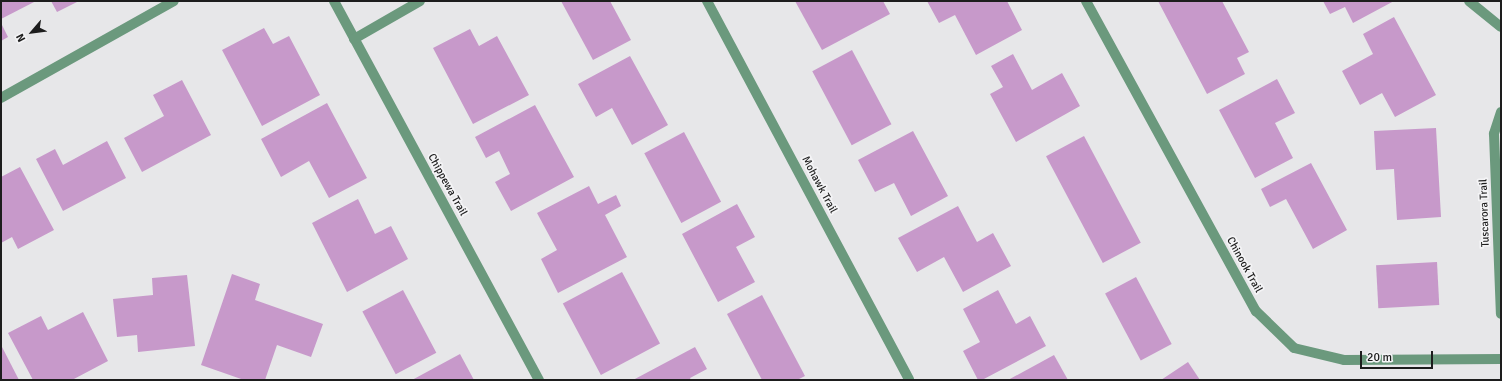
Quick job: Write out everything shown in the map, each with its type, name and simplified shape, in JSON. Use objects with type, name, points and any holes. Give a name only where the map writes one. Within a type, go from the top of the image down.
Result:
[{"type":"street","points":[[1,98],[174,1]]},
{"type":"street","name":"Chippewa Trail","points":[[334,1],[539,380]]},
{"type":"street","points":[[354,39],[420,1]]},
{"type":"street","name":"Mohawk Trail","points":[[707,1],[909,380]]},
{"type":"street","name":"Chinook Trail","points":[[1086,1],[1256,311],[1294,348],[1344,360],[1501,359]]},
{"type":"street","points":[[1469,1],[1501,27]]},
{"type":"street","name":"Tuscarora Trail","points":[[1501,112],[1494,134],[1501,314]]},
{"type":"building","points":[[1,1],[36,1],[1,19]]},
{"type":"building","points":[[51,1],[79,1],[57,12]]},
{"type":"building","points":[[561,1],[610,1],[631,40],[593,60]]},
{"type":"building","points":[[795,1],[883,1],[890,14],[822,50]]},
{"type":"building","points":[[927,1],[1007,1],[1022,30],[976,55],[955,15],[939,23]]},
{"type":"building","points":[[1158,1],[1222,1],[1249,52],[1237,58],[1245,74],[1207,94]]},
{"type":"building","points":[[1323,1],[1394,1],[1353,23],[1345,7],[1330,14]]},
{"type":"building","points":[[1394,17],[1436,95],[1395,117],[1382,93],[1360,105],[1342,71],[1373,54],[1363,34]]},
{"type":"building","points":[[1,23],[8,37],[1,41]]},
{"type":"building","points":[[264,28],[273,44],[289,36],[320,95],[262,126],[222,50]]},
{"type":"building","points":[[470,29],[479,46],[497,36],[529,95],[473,124],[433,48]]},
{"type":"building","points":[[852,50],[891,124],[852,145],[812,71]]},
{"type":"building","points":[[1013,54],[1032,90],[1062,73],[1080,106],[1016,142],[990,94],[1003,87],[991,66]]},
{"type":"building","points":[[630,56],[668,125],[632,145],[612,108],[596,117],[578,84]]},
{"type":"building","points":[[1277,79],[1295,113],[1275,123],[1293,158],[1255,178],[1219,110]]},
{"type":"building","points":[[182,80],[211,135],[142,172],[124,138],[164,116],[153,95]]},
{"type":"building","points":[[327,103],[367,178],[329,198],[309,161],[281,177],[261,139]]},
{"type":"building","points":[[535,105],[574,177],[511,211],[495,182],[510,174],[499,151],[486,158],[475,137]]},
{"type":"building","points":[[1436,128],[1441,217],[1397,220],[1394,169],[1376,170],[1374,131]]},
{"type":"building","points":[[913,131],[948,196],[911,216],[894,183],[875,192],[858,160]]},
{"type":"building","points":[[684,132],[721,202],[681,223],[644,153]]},
{"type":"building","points":[[1084,136],[1141,243],[1103,263],[1046,156]]},
{"type":"building","points":[[107,141],[126,178],[63,211],[36,159],[55,149],[63,165]]},
{"type":"building","points":[[1311,163],[1347,230],[1313,249],[1286,199],[1270,207],[1261,189]]},
{"type":"building","points":[[20,167],[54,230],[18,249],[12,237],[1,243],[1,177]]},
{"type":"building","points":[[589,186],[598,204],[616,195],[621,206],[605,215],[627,257],[558,293],[541,259],[557,250],[537,213]]},
{"type":"building","points":[[358,199],[375,234],[391,226],[408,259],[347,292],[312,223]]},
{"type":"building","points":[[737,204],[755,237],[736,247],[755,282],[718,302],[682,234]]},
{"type":"building","points":[[958,206],[977,242],[993,233],[1011,266],[963,292],[944,257],[917,272],[898,238]]},
{"type":"building","points":[[1437,262],[1439,305],[1378,308],[1376,265]]},
{"type":"building","points":[[622,272],[660,344],[601,375],[563,303]]},
{"type":"building","points":[[232,274],[260,284],[255,300],[323,324],[311,357],[277,345],[265,380],[244,380],[201,365]]},
{"type":"building","points":[[187,275],[195,346],[138,352],[137,335],[117,337],[113,299],[153,295],[152,278]]},
{"type":"building","points":[[1136,277],[1172,344],[1141,361],[1105,293]]},
{"type":"building","points":[[403,290],[436,353],[396,374],[362,312]]},
{"type":"building","points":[[998,290],[1016,324],[1030,316],[1046,346],[982,380],[978,380],[963,351],[980,342],[963,309]]},
{"type":"building","points":[[762,295],[805,376],[797,380],[762,380],[727,314]]},
{"type":"building","points":[[83,312],[108,361],[72,380],[33,380],[8,333],[41,316],[48,330]]},
{"type":"building","points":[[1,345],[19,380],[1,380]]},
{"type":"building","points":[[695,347],[707,369],[690,378],[691,380],[633,380]]},
{"type":"building","points":[[460,354],[474,380],[412,380]]},
{"type":"building","points":[[1054,355],[1068,380],[1008,380]]},
{"type":"building","points":[[1188,362],[1200,380],[1161,380]]}]
